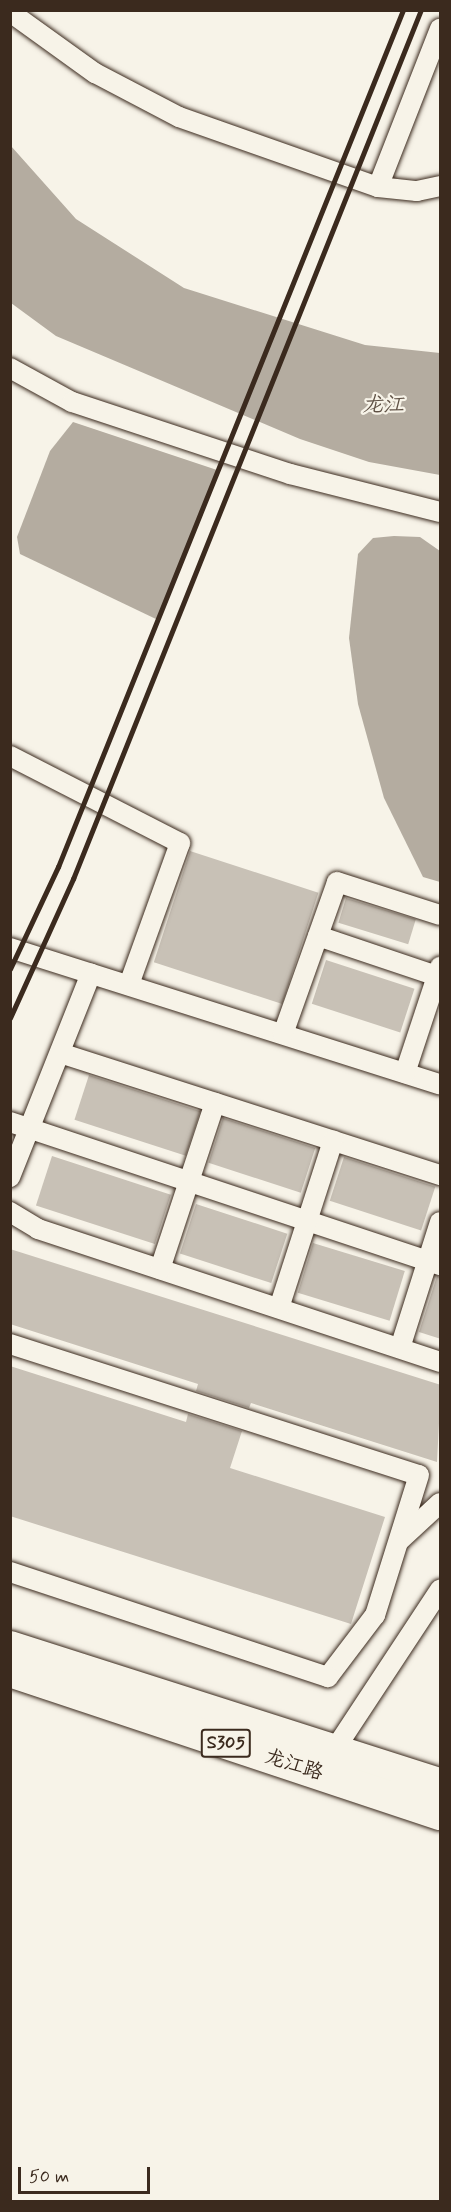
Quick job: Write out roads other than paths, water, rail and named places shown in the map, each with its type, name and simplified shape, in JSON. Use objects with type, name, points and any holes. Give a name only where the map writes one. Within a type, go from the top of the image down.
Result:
[{"type":"main road","name":"龙江路","points":[[10,1647],[335,1749],[441,1785]]},
{"type":"main road","name":"龙江路","points":[[10,1671],[441,1814]]},
{"type":"street","points":[[10,12],[95,73],[179,117],[378,187],[417,191],[441,186]]},
{"type":"street","points":[[378,187],[441,29]]},
{"type":"street","points":[[10,368],[72,402],[290,474],[441,512]]},
{"type":"street","points":[[11,759],[180,843],[129,985]]},
{"type":"street","points":[[284,1034],[337,882],[441,915]]},
{"type":"street","points":[[318,936],[440,973],[405,1072]]},
{"type":"street","points":[[10,948],[441,1084]]},
{"type":"street","points":[[10,1177],[91,973]]},
{"type":"street","points":[[60,1053],[441,1175]]},
{"type":"street","points":[[160,1269],[214,1102]]},
{"type":"street","points":[[10,1122],[29,1131],[434,1263]]},
{"type":"street","points":[[279,1308],[333,1141]]},
{"type":"street","points":[[10,1212],[38,1228],[441,1362]]},
{"type":"street","points":[[400,1348],[434,1263],[441,1222]]},
{"type":"street","points":[[10,1344],[419,1475],[375,1615],[328,1677],[10,1572]]},
{"type":"street","points":[[397,1543],[441,1503]]},
{"type":"street","points":[[335,1749],[441,1590]]},
{"type":"water","name":"龙江","points":[[11,146],[76,219],[184,288],[365,345],[440,353],[440,475],[369,462],[300,439],[56,336],[11,303]]},
{"type":"water","points":[[73,422],[220,471],[158,620],[20,554],[17,537],[50,451]]},
{"type":"water","points":[[420,537],[440,551],[440,882],[423,877],[384,798],[358,704],[349,638],[358,554],[373,538]]},
{"type":"railway","points":[[10,969],[58,867],[403,10]]},
{"type":"railway","points":[[10,1018],[73,879],[421,10]]}]
